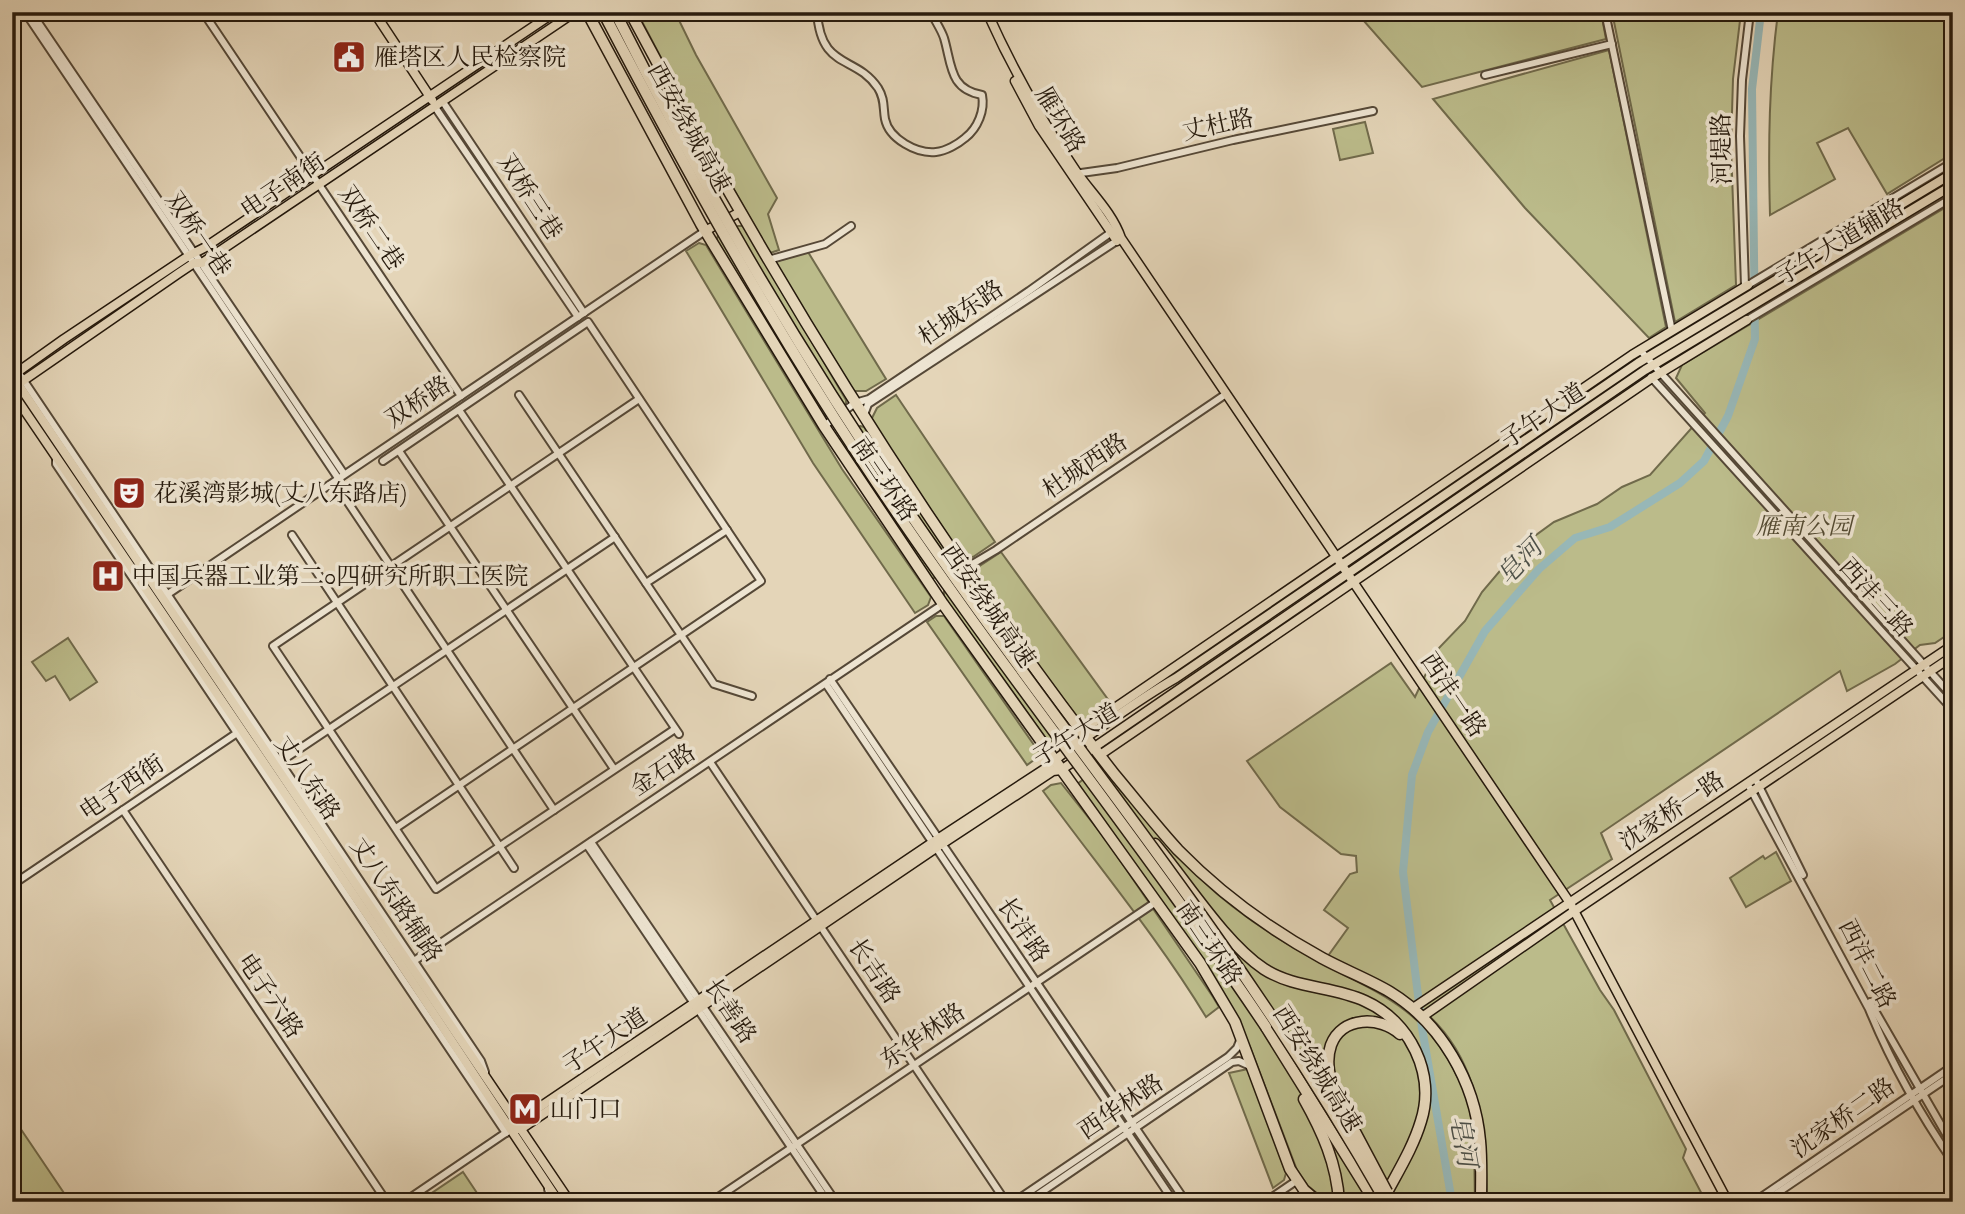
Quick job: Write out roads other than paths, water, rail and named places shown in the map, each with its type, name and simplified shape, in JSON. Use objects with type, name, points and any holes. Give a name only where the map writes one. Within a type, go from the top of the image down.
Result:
[{"type":"highway","name":"南三环路","points":[[587,12],[705,232],[824,426],[943,604],[1200,963],[1241,1036],[1296,1181],[1318,1202]]},
{"type":"highway","name":"西安绕城高速","points":[[603,12],[727,241],[858,456],[982,636],[1154,867],[1266,1027],[1375,1202]]},
{"type":"highway","name":"西安绕城高速","points":[[615,12],[737,237],[808,358],[867,450],[1020,668],[1125,809],[1267,1010],[1384,1202]]},
{"type":"highway","name":"南三环路","points":[[630,12],[740,212],[863,417],[964,569],[1097,751],[1174,845],[1233,900],[1290,940],[1402,1000],[1432,1028],[1457,1064],[1472,1100],[1480,1142],[1481,1202]]},
{"type":"highway","points":[[1125,809],[1246,956],[1278,977],[1366,1001],[1385,1013],[1406,1033],[1422,1069],[1425,1101],[1415,1139],[1384,1202]]},
{"type":"highway","points":[[1375,1202],[1381,1192],[1386,1183],[1396,1163],[1417,1115],[1419,1080],[1416,1065],[1400,1035],[1384,1023],[1363,1021],[1346,1028],[1331,1044],[1329,1076],[1335,1094],[1377,1171],[1382,1181],[1387,1192],[1392,1202]]},
{"type":"highway","points":[[1266,1027],[1320,1128],[1336,1179],[1339,1202]]},
{"type":"main road","points":[[374,12],[433,95]]},
{"type":"main road","points":[[380,12],[439,104]]},
{"type":"main road","name":"电子南街","points":[[15,378],[195,259],[313,175],[555,12]]},
{"type":"main road","name":"电子南街","points":[[195,259],[319,185],[575,12]]},
{"type":"main road","name":"雁环路","points":[[985,12],[1027,105],[1119,239]]},
{"type":"main road","name":"子午大道","points":[[937,843],[1053,771],[1061,770],[1097,751],[1342,570],[1570,409],[1639,356],[1763,287],[1953,174]]},
{"type":"main road","name":"子午大道","points":[[514,1128],[1049,766],[1084,734],[1342,570],[1649,368],[1953,185]]},
{"type":"main road","points":[[705,232],[740,212]]},
{"type":"main road","name":"西沣一路","points":[[1119,239],[1570,908],[1728,1202]]},
{"type":"main road","points":[[1084,734],[1334,558],[1639,356],[1672,331],[1746,286]]},
{"type":"main road","points":[[1097,751],[1351,583],[1656,375],[1747,320]]},
{"type":"main road","name":"丈八东路","points":[[15,378],[46,443],[56,454],[76,489],[160,600]]},
{"type":"main road","name":"丈八东路","points":[[15,378],[245,728],[486,1077],[547,1184],[567,1200]]},
{"type":"main road","points":[[1570,409],[1576,417],[1596,416]]},
{"type":"main road","name":"沈家桥一路","points":[[1413,1008],[1756,789],[1922,671],[1953,645]]},
{"type":"main road","name":"沈家桥一路","points":[[1422,1017],[1570,908],[1752,780],[1922,671],[1953,656]]},
{"type":"main road","name":"丈八东路","points":[[245,728],[278,764],[514,1128],[567,1200]]},
{"type":"main road","name":"西沣一路","points":[[1570,908],[1722,1202]]},
{"type":"street","name":"双桥一巷","points":[[25,12],[195,259]]},
{"type":"street","name":"双桥一巷","points":[[31,12],[341,476]]},
{"type":"street","name":"双桥二巷","points":[[203,12],[461,396]]},
{"type":"street","points":[[817,12],[818,30],[829,50],[839,60],[869,78],[878,88],[886,105],[886,120],[892,132],[900,140],[924,151],[933,152],[944,150],[967,137],[981,115],[983,101],[982,94],[964,89],[953,76],[943,34],[931,12]]},
{"type":"street","points":[[1605,12],[1672,331]]},
{"type":"street","name":"河堤路","points":[[1746,286],[1740,136],[1742,80],[1750,12]]},
{"type":"street","points":[[1485,75],[1612,44]]},
{"type":"street","name":"双桥三巷","points":[[439,104],[581,315]]},
{"type":"street","name":"丈杜路","points":[[1074,174],[1117,168],[1233,140],[1373,111]]},
{"type":"street","points":[[1950,163],[1953,174]]},
{"type":"street","name":"子午大道辅路","points":[[1746,286],[1950,163]]},
{"type":"street","name":"子午大道辅路","points":[[1747,320],[1953,197]]},
{"type":"street","points":[[768,260],[825,244],[851,226]]},
{"type":"street","name":"杜城东路","points":[[824,426],[855,403],[878,392],[1029,291],[1115,230]]},
{"type":"street","name":"双桥路","points":[[160,600],[705,232]]},
{"type":"street","name":"杜城东路","points":[[863,417],[868,404],[1119,239]]},
{"type":"street","points":[[383,461],[588,322],[761,581],[396,828]]},
{"type":"street","name":"西沣三路","points":[[1639,356],[1709,428],[1953,710]]},
{"type":"street","name":"西沣三路","points":[[1656,375],[1723,457],[1922,671],[1953,697]]},
{"type":"street","points":[[519,395],[714,684],[752,696]]},
{"type":"street","name":"杜城西路","points":[[964,569],[1225,395]]},
{"type":"street","points":[[458,410],[511,486],[635,667],[677,731],[614,769],[436,889],[273,646],[391,568],[450,527],[511,486],[558,454],[639,400]]},
{"type":"street","points":[[399,451],[614,769]]},
{"type":"street","points":[[341,492],[554,810]]},
{"type":"street","points":[[646,583],[726,530]]},
{"type":"street","points":[[292,535],[514,868]]},
{"type":"street","points":[[278,764],[615,537]]},
{"type":"street","name":"丈八东路辅路","points":[[160,600],[514,1128]]},
{"type":"street","name":"金石路","points":[[409,964],[943,604]]},
{"type":"street","name":"长沣路","points":[[828,681],[1033,985],[1174,1202]]},
{"type":"street","name":"电子西街","points":[[12,884],[245,728]]},
{"type":"street","name":"长吉路","points":[[710,762],[1006,1202]]},
{"type":"street","name":"西沣二路","points":[[1752,780],[1870,1009],[1880,1035],[1912,1097],[1953,1162]]},
{"type":"street","name":"西沣二路","points":[[1756,789],[1873,1007],[1953,1146]]},
{"type":"street","name":"电子六路","points":[[123,810],[387,1202]]},
{"type":"street","name":"长善路","points":[[589,843],[794,1146],[828,1202]]},
{"type":"street","name":"东华林路","points":[[711,1202],[1156,902]]},
{"type":"street","name":"长沣路","points":[[1033,985],[1186,1202]]},
{"type":"street","name":"西华林路","points":[[1027,1202],[1231,1054],[1237,1048],[1241,1036]]},
{"type":"street","name":"西华林路","points":[[1134,1125],[1234,1061],[1245,1063],[1255,1071]]},
{"type":"street","name":"沈家桥二路","points":[[1920,1092],[1953,1066]]},
{"type":"street","name":"沈家桥二路","points":[[1755,1202],[1912,1097],[1953,1074]]},
{"type":"street","name":"沈家桥二路","points":[[1764,1202],[1912,1097]]},
{"type":"street","points":[[404,1202],[514,1128]]},
{"type":"street","name":"西华林路","points":[[1014,1202],[1126,1131]]},
{"type":"street","name":"长善路","points":[[794,1146],[836,1202]]},
{"type":"street","points":[[1265,1202],[1296,1181]]},
{"type":"street","points":[[547,1184],[552,1202]]},
{"type":"waterway","name":"皂河","points":[[1452,1202],[1422,1028],[1403,872],[1412,775],[1428,732],[1485,631],[1539,569],[1575,538],[1610,527],[1680,483],[1704,461],[1728,416],[1755,339],[1752,89],[1761,12]]},
{"type":"place","name":"雁塔区人民检察院","points":[[349,57]]},
{"type":"place","name":"花溪湾影城(丈八东路店)","points":[[129,493]]},
{"type":"place","name":"中国兵器工业第二0四研究所职工医院","points":[[108,576]]},
{"type":"place","name":"山门口","points":[[525,1109]]},
{"type":"park label","name":"雁南公园","points":[[1804,526]]}]
